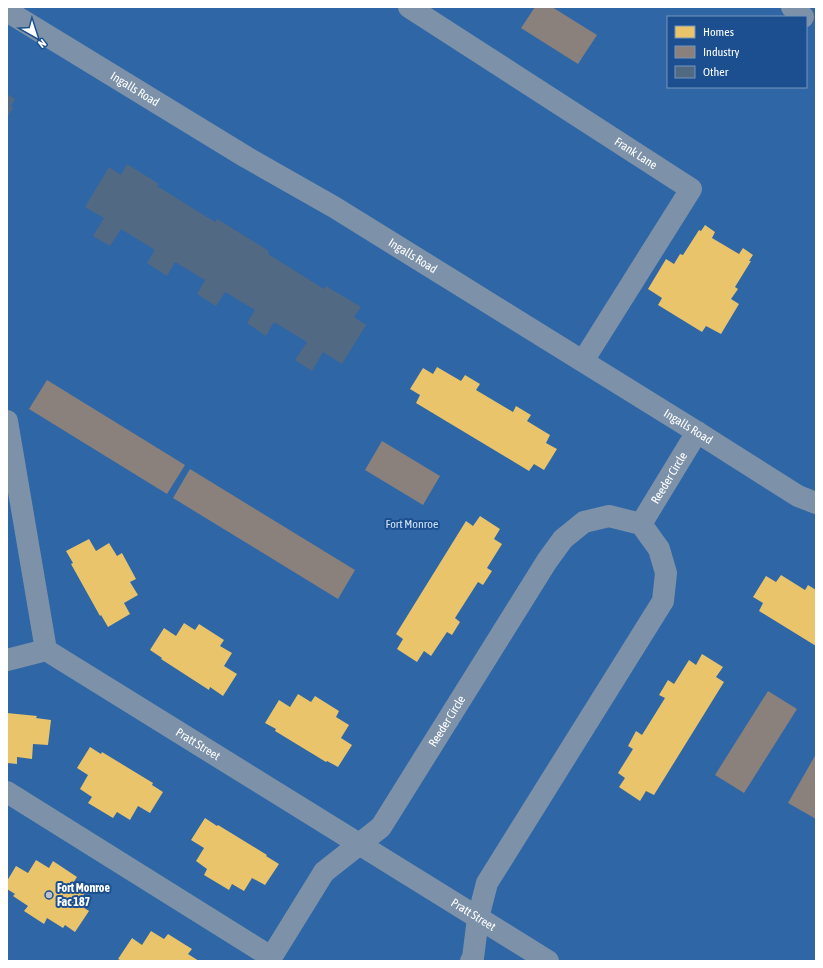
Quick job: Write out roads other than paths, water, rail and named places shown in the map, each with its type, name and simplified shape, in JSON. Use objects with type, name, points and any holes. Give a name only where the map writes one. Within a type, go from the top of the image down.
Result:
[{"type":"street","name":"Frank Lane","points":[[410,7],[691,189],[582,361]]},
{"type":"street","points":[[792,7],[802,16]]},
{"type":"street","name":"Ingalls Road","points":[[7,11],[240,153],[334,207],[698,432],[798,496],[816,503]]},
{"type":"street","points":[[807,21],[816,29]]},
{"type":"street","points":[[7,421],[46,650],[7,660]]},
{"type":"street","name":"Reeder Circle","points":[[270,959],[324,872],[381,827],[543,568],[563,539],[584,522],[609,516],[641,524],[698,432]]},
{"type":"street","points":[[472,961],[478,918],[487,883],[664,601],[666,573],[661,555],[659,549],[641,524]]},
{"type":"street","name":"Pratt Street","points":[[46,650],[548,961]]},
{"type":"street","points":[[7,792],[270,959]]},
{"type":"place","name":"Fort Monroe Fac 187","points":[[49,895]]},
{"type":"park label","name":"Fort Monroe","points":[[412,524]]}]
